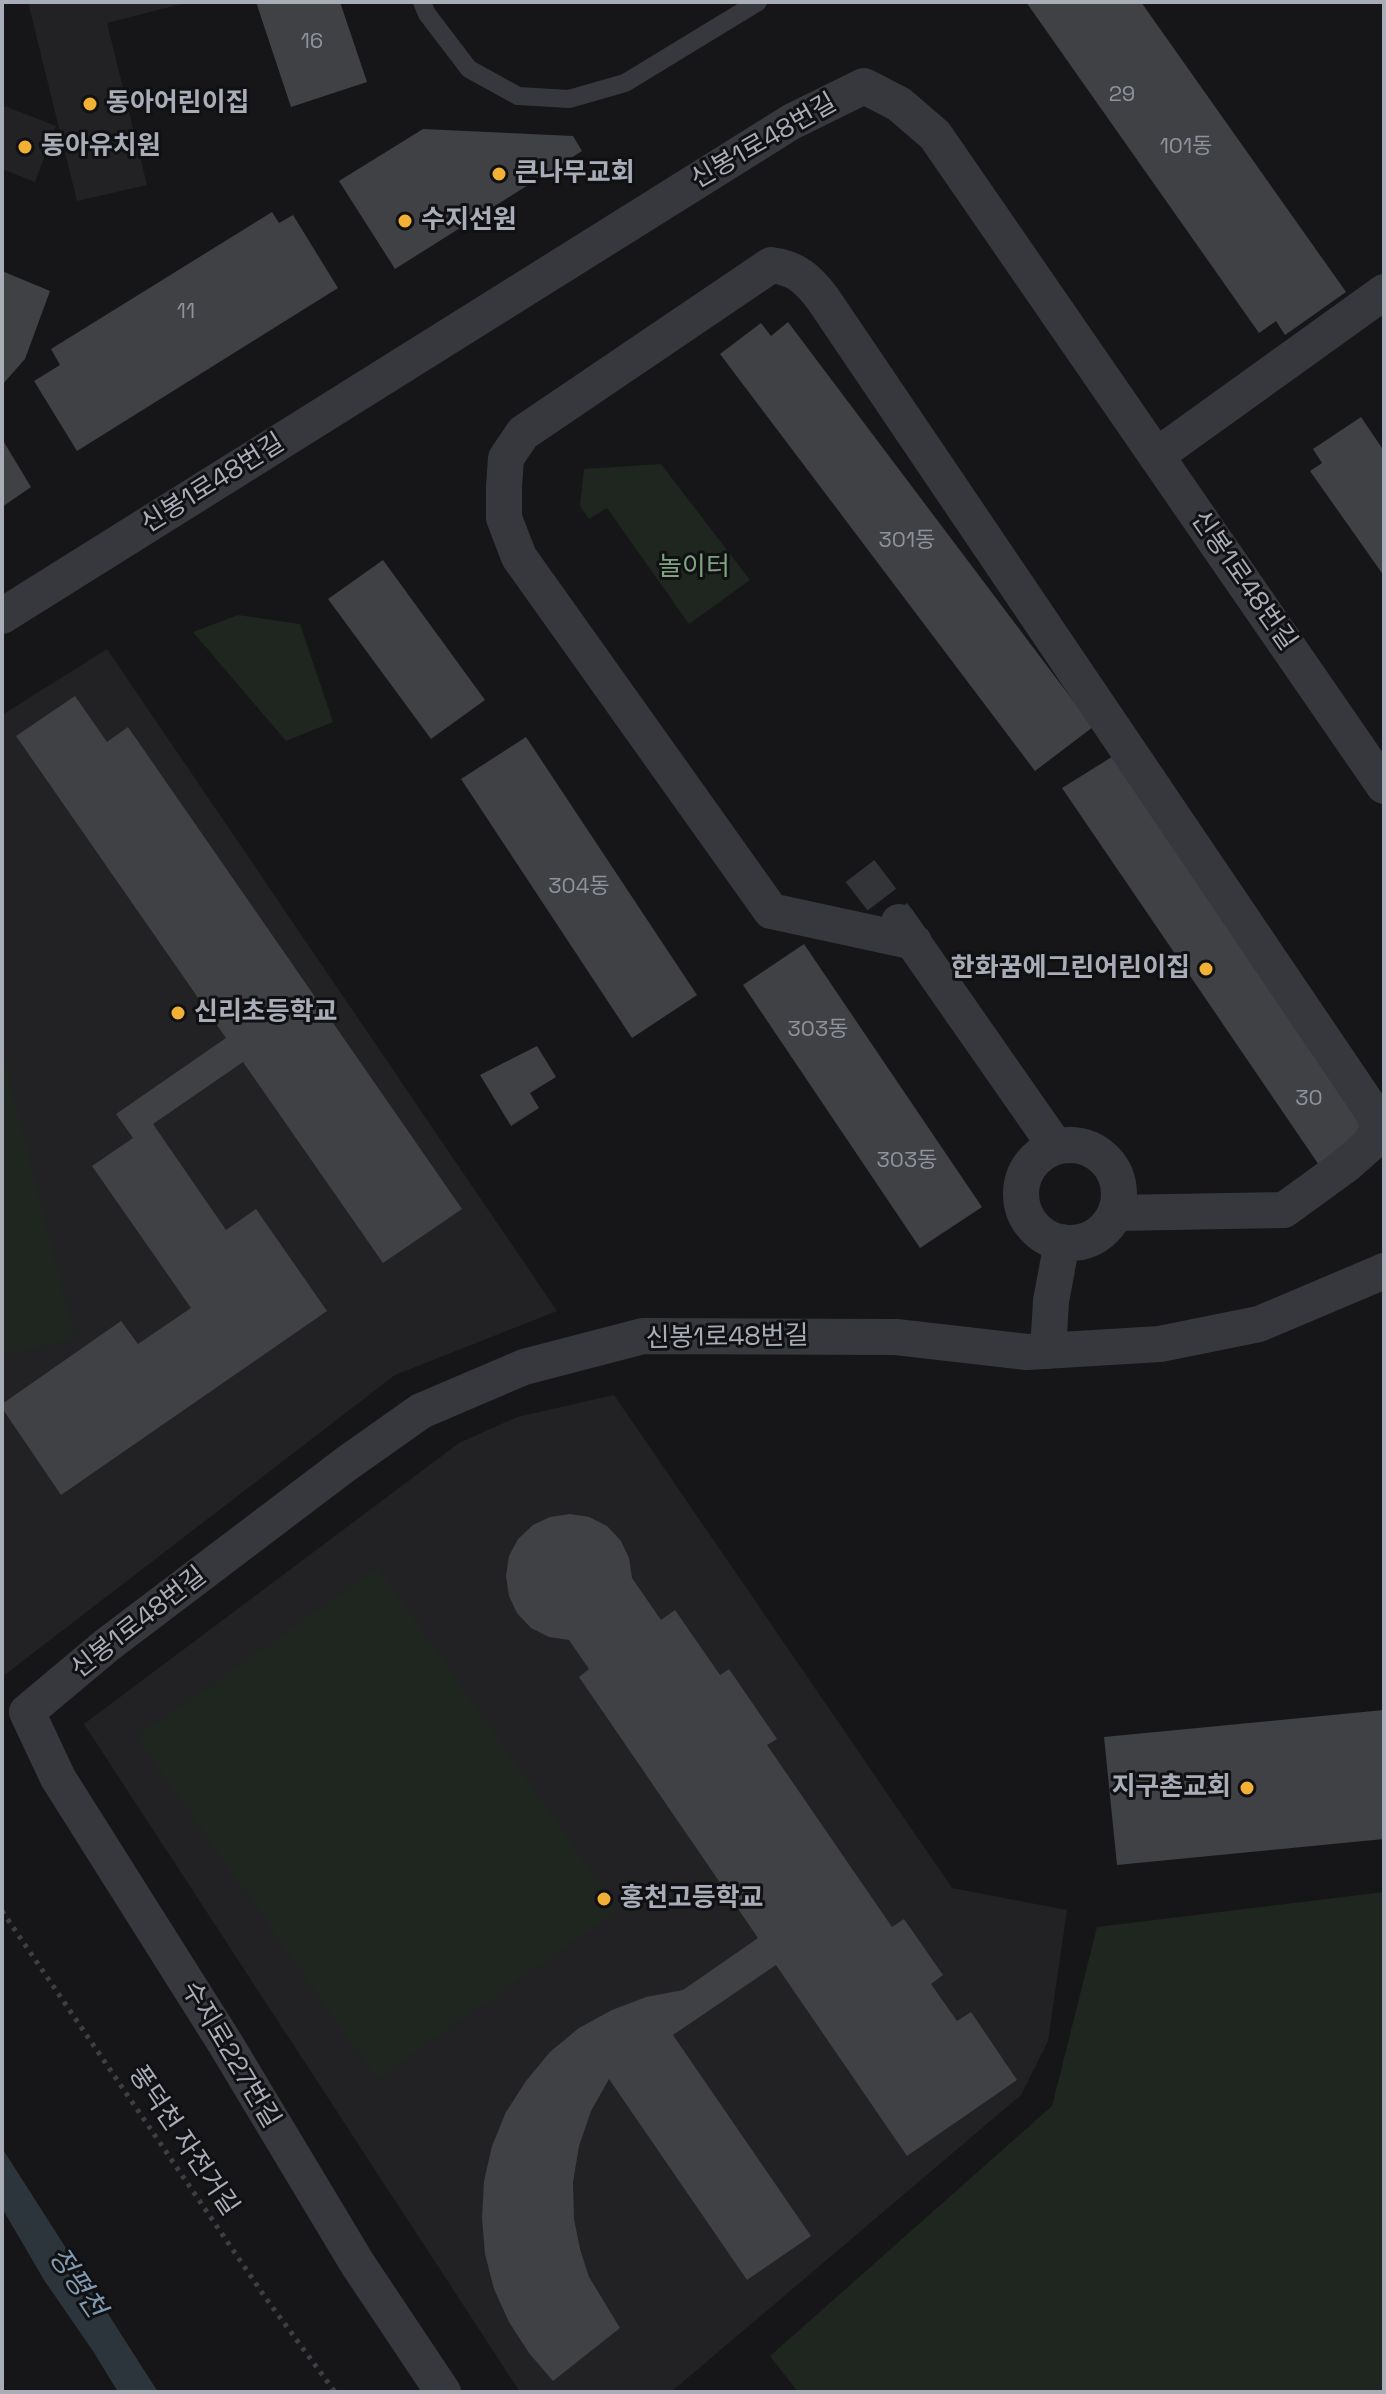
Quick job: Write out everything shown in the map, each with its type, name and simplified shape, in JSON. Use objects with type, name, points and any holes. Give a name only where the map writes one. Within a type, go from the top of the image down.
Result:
[{"type":"street","name":"신봉1로48번길","points":[[2,616],[777,130],[864,86],[899,104],[935,135],[1384,786]]},
{"type":"street","points":[[1056,1147],[906,932],[771,911],[519,557],[504,518],[506,458],[523,433],[771,265],[789,267],[807,278],[823,299],[1363,1098],[1378,1125],[1372,1142],[1284,1210],[1115,1213]]},
{"type":"street","points":[[1156,456],[1384,292]]},
{"type":"street","points":[[1072,1145],[1087,1148],[1101,1156],[1112,1168],[1118,1183],[1119,1199],[1115,1213],[1107,1227],[1094,1237],[1079,1242],[1062,1242],[1047,1237],[1034,1227],[1025,1213],[1021,1196],[1023,1180],[1030,1165],[1056,1147],[1072,1145]]},
{"type":"street","points":[[1048,1351],[1051,1301],[1062,1242]]},
{"type":"street","name":"신봉1로48번길","points":[[27,1712],[107,1645],[421,1411],[524,1367],[643,1336],[896,1337],[1027,1352],[1160,1344],[1259,1324],[1384,1271]]},
{"type":"street","name":"수지로227번길","points":[[27,1712],[58,1778],[225,2043],[357,2263],[443,2392]]},
{"type":"lane","points":[[422,2],[427,14],[469,69],[518,96],[569,99],[625,83],[736,8],[758,2]]},
{"type":"path","name":"풍덕천 자전거길","points":[[2,1911],[265,2297],[335,2392]]},
{"type":"shaded area","name":"동아어린이집","points":[[28,2],[189,2],[107,23],[147,185],[77,201]]},
{"type":"shaded area","name":"동아유치원","points":[[2,105],[56,126],[35,182],[2,169]]},
{"type":"shaded area","name":"신리초등학교","points":[[107,649],[557,1311],[395,1375],[2,1677],[2,715]]},
{"type":"shaded area","name":"홍천고등학교","points":[[614,1395],[952,1888],[1067,1910],[1048,2041],[1021,2095],[671,2392],[520,2392],[84,1724],[459,1443],[517,1417]]},
{"type":"green space","name":"놀이터","points":[[661,464],[750,580],[689,624],[607,508],[589,519],[580,506],[584,469]]},
{"type":"green space","points":[[238,615],[300,624],[333,722],[286,741],[193,632]]},
{"type":"green space","points":[[2,1052],[75,1338],[2,1356]]},
{"type":"green space","points":[[378,1568],[618,1910],[377,2079],[137,1737]]},
{"type":"green space","points":[[1384,1892],[1384,2392],[798,2392],[770,2356],[1052,2106],[1097,1927]]},
{"type":"water","name":"정평천","points":[[2,2148],[158,2392],[118,2392],[44,2280],[2,2208]]},
{"type":"building","points":[[256,2],[340,2],[367,82],[291,107]]},
{"type":"building","points":[[1026,2],[1141,2],[1346,292],[1285,335],[1276,321],[1259,333]]},
{"type":"building","points":[[423,129],[573,136],[582,151],[395,269],[339,181]]},
{"type":"building","points":[[272,212],[279,223],[293,215],[338,288],[77,451],[34,381],[60,365],[51,349]]},
{"type":"building","points":[[2,271],[50,291],[25,359],[2,385]]},
{"type":"building","points":[[788,322],[1093,727],[1035,771],[720,354],[761,323],[771,336]]},
{"type":"building","points":[[1361,417],[1384,451],[1384,576],[1310,471],[1322,463],[1313,449]]},
{"type":"building","points":[[2,439],[31,487],[2,507]]},
{"type":"building","points":[[383,560],[485,700],[431,739],[328,599]]},
{"type":"building","points":[[75,696],[107,742],[128,727],[462,1209],[383,1263],[243,1062],[153,1124],[226,1230],[256,1209],[327,1311],[61,1495],[2,1404],[121,1321],[138,1344],[191,1308],[92,1166],[133,1138],[116,1114],[226,1038],[16,736]]},
{"type":"building","points":[[526,737],[697,995],[632,1038],[461,779]]},
{"type":"building","points":[[1115,755],[1369,1133],[1321,1168],[1062,788]]},
{"type":"building","points":[[804,944],[982,1207],[920,1248],[743,985]]},
{"type":"building","points":[[537,1046],[556,1077],[530,1093],[539,1108],[511,1126],[480,1075]]},
{"type":"building","points":[[570,1514],[589,1517],[607,1526],[621,1541],[629,1558],[632,1578],[661,1620],[675,1610],[720,1675],[729,1669],[777,1739],[767,1745],[892,1927],[904,1919],[943,1975],[931,1984],[957,2021],[971,2012],[1017,2080],[907,2156],[776,1965],[673,2035],[811,2236],[747,2280],[609,2079],[591,2111],[579,2146],[573,2182],[574,2219],[589,2277],[620,2328],[553,2381],[529,2353],[509,2322],[494,2289],[485,2254],[482,2218],[484,2181],[492,2146],[506,2112],[550,2052],[579,2028],[612,2010],[646,1997],[683,1990],[758,1938],[579,1677],[589,1669],[569,1640],[549,1637],[531,1628],[517,1613],[509,1596],[506,1576],[509,1556],[518,1539],[533,1525],[550,1517]]},
{"type":"building","name":"지구촌교회","points":[[1384,1710],[1384,1839],[1117,1865],[1104,1737]]},
{"type":"tunnel","points":[[860,871],[899,922]]},
{"type":"place","name":"동아어린이집","points":[[90,104]]},
{"type":"place","name":"동아유치원","points":[[25,147]]},
{"type":"place","name":"큰나무교회","points":[[499,174]]},
{"type":"place","name":"수지선원","points":[[405,221]]},
{"type":"place","name":"한화꿈에그린어린이집","points":[[1206,969]]},
{"type":"place","name":"신리초등학교","points":[[178,1013]]},
{"type":"place","name":"지구촌교회","points":[[1247,1788]]},
{"type":"place","name":"홍천고등학교","points":[[604,1899]]}]
